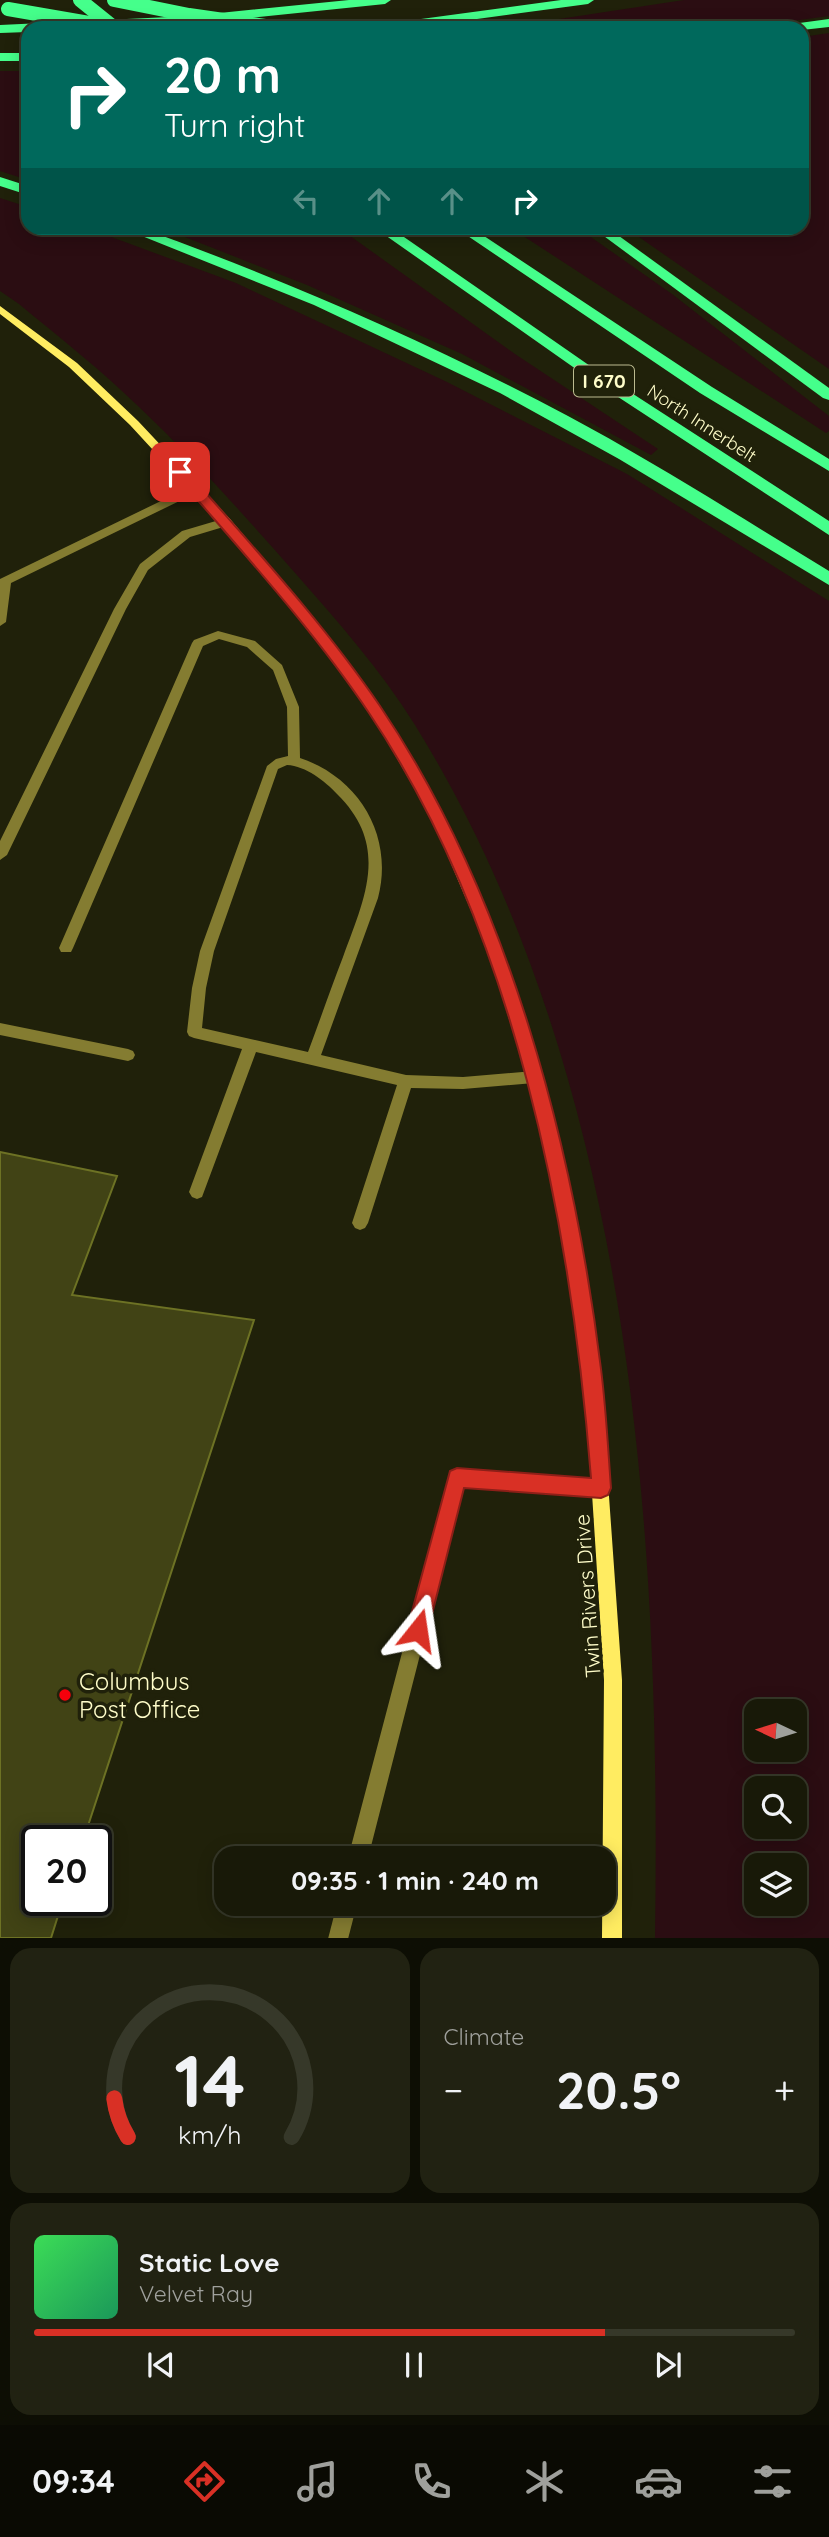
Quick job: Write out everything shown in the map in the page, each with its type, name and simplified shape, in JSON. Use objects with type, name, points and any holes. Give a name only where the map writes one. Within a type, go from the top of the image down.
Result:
[{"type":"highway","points":[[80,0],[107,21]]},
{"type":"highway","points":[[114,0],[231,21]]},
{"type":"highway","points":[[150,0],[178,21]]},
{"type":"highway","points":[[170,21],[385,0]]},
{"type":"highway","points":[[435,21],[588,0]]},
{"type":"highway","points":[[4,8],[77,21]]},
{"type":"highway","points":[[809,26],[829,23]]},
{"type":"highway","points":[[0,29],[21,28]]},
{"type":"highway","points":[[0,57],[21,57]]},
{"type":"highway","points":[[0,181],[21,188]]},
{"type":"highway","points":[[149,235],[236,265],[444,359],[624,454],[829,579]]},
{"type":"highway","name":"North Innerbelt","points":[[392,235],[588,371],[829,529]]},
{"type":"highway","name":"North Innerbelt","points":[[474,235],[706,390],[829,466]]},
{"type":"highway","points":[[610,235],[829,395]]},
{"type":"main road","name":"Twin Rivers Drive","points":[[0,309],[73,365],[134,423],[226,522],[330,646],[376,712],[438,818],[494,948],[534,1077],[565,1203],[592,1369],[614,1680],[612,1938]]},
{"type":"lane","points":[[0,622],[3,582],[196,488]]},
{"type":"lane","points":[[0,855],[120,609],[144,567],[186,534],[226,522]]},
{"type":"lane","points":[[66,948],[198,643],[218,635],[251,644],[278,668],[293,707],[294,760]]},
{"type":"lane","points":[[313,1060],[367,912],[376,875],[374,844],[362,811],[341,787],[294,760],[281,761],[273,766],[207,951],[194,1032],[251,1046],[313,1060],[406,1081],[463,1083],[534,1077]]},
{"type":"lane","points":[[0,1029],[128,1055]]},
{"type":"lane","points":[[197,1192],[251,1046]]},
{"type":"lane","points":[[360,1223],[406,1081]]},
{"type":"lane","points":[[361,1846],[457,1478],[601,1488]]},
{"type":"lane","points":[[338,1938],[343,1916]]},
{"type":"shaded area","points":[[684,0],[829,0],[829,16],[792,21],[546,21]]},
{"type":"shaded area","points":[[829,33],[829,369],[636,235],[809,235],[809,36]]},
{"type":"shaded area","points":[[0,71],[21,71],[21,178],[0,171]]},
{"type":"shaded area","points":[[0,198],[21,205],[21,235],[106,235],[236,283],[447,382],[627,474],[829,601],[829,1938],[655,1938],[651,1628],[639,1470],[619,1312],[588,1157],[545,1006],[488,861],[402,705],[328,610],[238,509],[159,426],[95,367],[0,291]]},
{"type":"shaded area","points":[[180,235],[349,235],[515,354],[658,449],[651,455],[462,354],[307,285]]},
{"type":"shaded area","points":[[522,235],[588,235],[672,294],[829,416],[829,431],[826,433]]},
{"type":"building","name":"Columbus Post Office","points":[[0,1152],[117,1176],[72,1295],[254,1320],[88,1825],[21,1825],[21,1916],[58,1916],[51,1938],[0,1938]]},
{"type":"place","name":"Columbus Post Office","points":[[65,1695]]},
{"type":"route","points":[[180,472],[226,522],[330,646],[376,712],[438,818],[494,948],[534,1077],[565,1203],[592,1369],[601,1488],[457,1478],[418,1630]]}]
